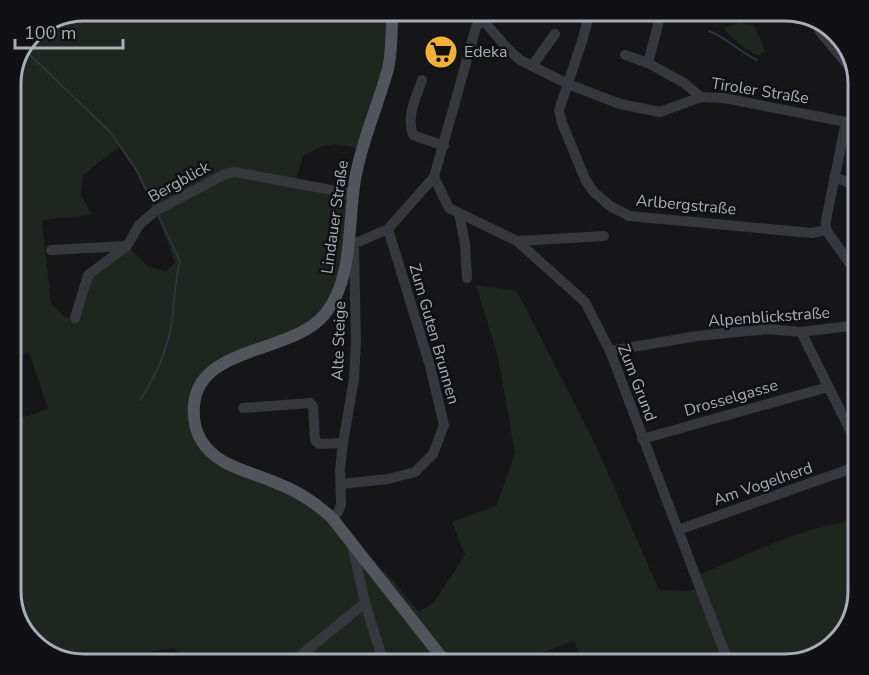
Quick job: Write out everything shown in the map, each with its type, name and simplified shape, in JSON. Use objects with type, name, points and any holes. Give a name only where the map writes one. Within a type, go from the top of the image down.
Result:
[{"type":"main road","name":"Lindauer Straße","points":[[391,21],[388,68],[361,152],[353,194],[349,242],[342,282],[334,302],[325,315],[310,329],[232,358],[217,367],[198,387],[193,413],[201,440],[220,460],[298,493],[332,518],[439,654]]},
{"type":"street","points":[[349,242],[356,243],[388,229],[434,177],[479,21]]},
{"type":"street","name":"Tiroler Straße","points":[[488,21],[508,49],[520,60],[594,96],[650,111],[660,111],[701,97],[724,98],[846,122]]},
{"type":"street","name":"Arlbergstraße","points":[[588,21],[559,110],[562,123],[586,181],[610,207],[629,216],[812,232],[826,230]]},
{"type":"street","points":[[648,63],[658,21]]},
{"type":"street","points":[[532,66],[555,34]]},
{"type":"street","points":[[625,55],[648,63],[684,83],[701,97]]},
{"type":"street","points":[[422,80],[410,119],[410,127],[413,135],[444,146]]},
{"type":"street","points":[[846,122],[826,220],[826,230],[848,261]]},
{"type":"street","name":"Bergblick","points":[[75,318],[88,275],[127,246],[139,225],[156,211],[214,178],[235,172],[353,194]]},
{"type":"street","name":"Zum Grund","points":[[434,177],[449,208],[517,241],[585,302],[610,351],[725,654]]},
{"type":"street","points":[[834,177],[848,182]]},
{"type":"street","points":[[459,213],[465,244],[467,278]]},
{"type":"street","name":"Zum Guten Brunnen","points":[[341,484],[388,479],[415,472],[433,454],[444,425],[430,366],[388,229]]},
{"type":"street","points":[[517,241],[603,236]]},
{"type":"street","name":"Alte Steige","points":[[332,518],[341,506],[343,443],[354,379],[356,341],[354,250],[349,242]]},
{"type":"street","points":[[51,250],[127,246]]},
{"type":"street","name":"Alpenblickstraße","points":[[610,351],[697,336],[768,329],[801,332],[848,326]]},
{"type":"street","points":[[801,332],[848,426]]},
{"type":"street","name":"Drosselgasse","points":[[642,439],[828,387]]},
{"type":"street","points":[[243,408],[310,403],[313,406],[315,440],[319,444],[343,443]]},
{"type":"street","name":"Am Vogelherd","points":[[678,530],[848,470]]},
{"type":"street","points":[[351,544],[365,603],[381,654]]},
{"type":"street","points":[[302,654],[365,603]]},
{"type":"shaded area","points":[[84,21],[388,21],[385,68],[358,149],[330,145],[303,156],[295,182],[235,171],[224,172],[155,210],[136,171],[119,147],[83,175],[81,195],[92,215],[42,220],[51,303],[64,317],[76,318],[89,275],[127,246],[148,266],[166,272],[175,262],[156,212],[225,175],[235,174],[349,195],[342,268],[330,303],[320,317],[306,328],[239,353],[214,367],[203,378],[195,392],[191,406],[191,421],[204,450],[217,463],[300,499],[329,522],[346,542],[353,558],[364,607],[379,654],[181,654],[173,648],[152,651],[151,654],[84,654],[64,651],[46,641],[29,622],[21,595],[21,418],[48,409],[29,352],[21,355],[21,80],[28,56],[43,37],[60,26]]},
{"type":"shaded area","points":[[739,23],[754,25],[766,52],[758,55],[748,50],[723,28]]},
{"type":"shaded area","points":[[476,285],[517,291],[597,448],[659,590],[690,591],[700,588],[724,654],[579,654],[574,641],[539,654],[444,654],[380,576],[385,571],[419,612],[434,602],[465,555],[452,522],[497,505],[515,453],[498,357]]},
{"type":"shaded area","points":[[848,521],[848,591],[845,611],[835,629],[823,641],[797,653],[727,654],[697,575],[776,542]]},
{"type":"shaded area","points":[[356,556],[433,654],[382,654]]},
{"type":"waterway","points":[[709,31],[757,60]]},
{"type":"waterway","points":[[29,54],[111,133],[137,171],[154,207]]},
{"type":"waterway","points":[[140,400],[159,365],[169,336],[180,261],[158,215]]},
{"type":"place","name":"Edeka","points":[[441,52]]}]
